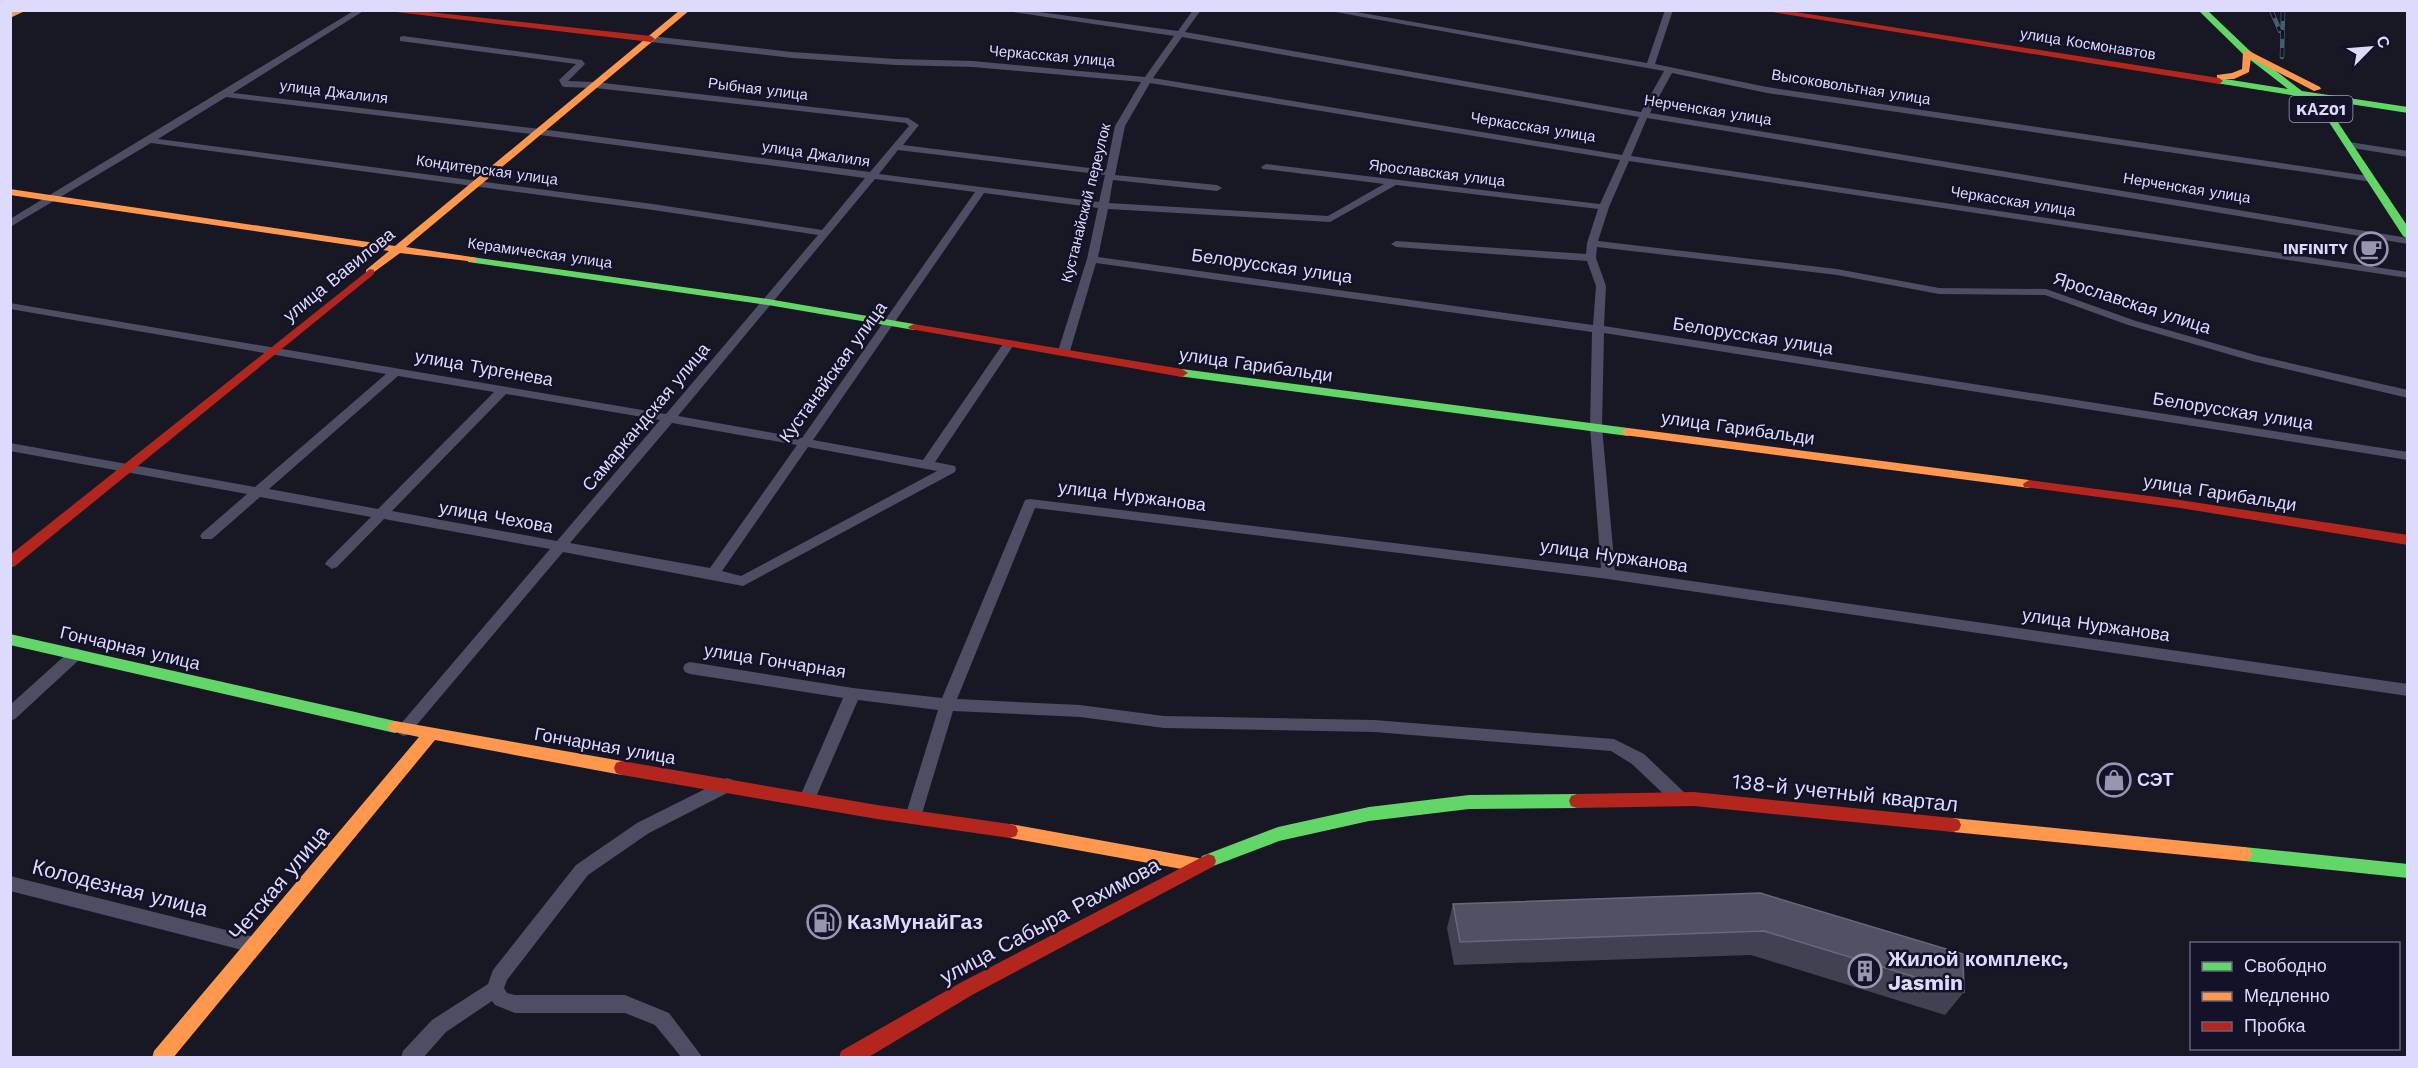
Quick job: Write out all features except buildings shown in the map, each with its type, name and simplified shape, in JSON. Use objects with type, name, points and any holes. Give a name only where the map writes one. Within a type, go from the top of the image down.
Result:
[{"type":"main road","points":[[10,16],[22,10]]},
{"type":"main road","points":[[383,10],[651,39]]},
{"type":"main road","name":"улица Вавилова","points":[[10,563],[398,250],[686,10]]},
{"type":"main road","name":"улица Космонавтов","points":[[1764,10],[2408,110]]},
{"type":"main road","name":"KАZ01","points":[[2202,10],[2247,53],[2330,117],[2372,179],[2408,239]]},
{"type":"main road","points":[[2204,78],[2234,76],[2246,70],[2247,53],[2298,81],[2334,96],[2362,102]]},
{"type":"main road","points":[[2330,117],[2331,109],[2338,103],[2362,102]]},
{"type":"main road","name":"Керамическая улица","points":[[10,192],[768,302],[1064,351]]},
{"type":"main road","name":"улица Гарибальди","points":[[1064,351],[1217,379],[2168,503],[2408,540]]},
{"type":"main road","name":"Гончарная улица","points":[[10,639],[430,735],[807,800],[1048,837],[1198,865]]},
{"type":"main road","name":"Четская улица","points":[[161,1058],[430,735]]},
{"type":"main road","name":"138-й учетный квартал","points":[[1278,834],[1369,814],[1469,802],[1680,799],[1872,816],[2408,871]]},
{"type":"main road","name":"улица Сабыра Рахимова","points":[[848,1058],[966,989],[1198,865],[1278,834]]},
{"type":"street","points":[[10,224],[147,140],[228,94],[361,10]]},
{"type":"street","name":"Нерченская улица","points":[[1003,10],[1180,34],[1644,115],[2408,239]]},
{"type":"street","name":"Кустанайский переулок","points":[[1064,351],[1092,259],[1120,126],[1148,80],[1197,10]]},
{"type":"street","name":"Высоковольтная улица","points":[[1328,10],[1650,66],[1767,90],[2372,179]]},
{"type":"street","points":[[1650,66],[1669,10]]},
{"type":"street","name":"Рыбная улица","points":[[403,39],[572,60],[581,64],[562,82],[566,84],[596,85],[908,121],[914,126]]},
{"type":"street","name":"Черкасская улица","points":[[651,39],[792,55],[896,62],[973,64],[1148,80],[1625,158],[2408,275]]},
{"type":"street","points":[[1608,574],[1596,427],[1601,286],[1591,258],[1592,243],[1604,207],[1644,115],[1669,70]]},
{"type":"street","name":"улица Джалиля","points":[[228,94],[540,132],[1103,206],[1330,219],[1393,183]]},
{"type":"street","name":"Самаркандская улица","points":[[404,730],[768,302],[914,126]]},
{"type":"street","name":"Кондитерская улица","points":[[147,140],[653,207],[823,233]]},
{"type":"street","points":[[2349,145],[2408,154]]},
{"type":"street","points":[[896,147],[1217,188]]},
{"type":"street","name":"Ярославская улица","points":[[1266,167],[1604,207]]},
{"type":"street","name":"Кустанайская улица","points":[[713,574],[981,191]]},
{"type":"street","name":"Ярославская улица","points":[[1592,243],[1837,272],[1939,291],[2046,292],[2132,323],[2256,359],[2408,394]]},
{"type":"street","points":[[1396,244],[1591,258]]},
{"type":"street","name":"Белорусская улица","points":[[1092,259],[1598,329],[2408,456]]},
{"type":"street","name":"улица Тургенева","points":[[10,306],[669,418],[950,469]]},
{"type":"street","points":[[927,464],[1009,343]]},
{"type":"street","points":[[207,536],[395,372]]},
{"type":"street","points":[[332,564],[503,390]]},
{"type":"street","name":"улица Чехова","points":[[10,447],[743,581],[950,469]]},
{"type":"street","name":"улица Нуржанова","points":[[913,817],[947,705],[1030,503],[1608,574],[2408,690]]},
{"type":"street","points":[[10,715],[76,654]]},
{"type":"street","name":"улица Гончарная","points":[[690,668],[854,694],[947,705]]},
{"type":"street","name":"улица Гончарная","points":[[807,800],[854,694]]},
{"type":"street","points":[[947,705],[1080,711],[1164,722],[1374,726],[1614,745],[1638,759],[1680,799]]},
{"type":"street","points":[[410,1058],[439,1026],[495,989],[499,976],[582,870],[644,828],[727,785]]},
{"type":"street","name":"Колодезная улица","points":[[10,883],[254,945]]},
{"type":"street","points":[[495,989],[501,999],[515,1004],[625,1004],[662,1019],[694,1058]]},
{"type":"railway","points":[[2271,10],[2280,31]]},
{"type":"railway","points":[[2282,57],[2283,10]]},
{"type":"traffic: fast","points":[[2202,10],[2247,53],[2330,117],[2408,236]]},
{"type":"traffic: fast","points":[[2219,81],[2408,110]]},
{"type":"traffic: fast","points":[[472,260],[768,302],[914,327]]},
{"type":"traffic: fast","points":[[1182,373],[1628,432]]},
{"type":"traffic: fast","points":[[10,639],[395,727]]},
{"type":"traffic: fast","points":[[1208,861],[1278,834],[1369,814],[1469,802],[1577,801]]},
{"type":"traffic: fast","points":[[2244,854],[2408,871]]},
{"type":"traffic: slow","points":[[10,16],[23,10]]},
{"type":"traffic: slow","points":[[370,272],[686,10]]},
{"type":"traffic: slow","points":[[2220,77],[2234,76],[2246,70],[2247,53],[2317,89]]},
{"type":"traffic: slow","points":[[10,192],[472,260]]},
{"type":"traffic: slow","points":[[1628,432],[2029,484]]},
{"type":"traffic: slow","points":[[395,727],[622,768]]},
{"type":"traffic: slow","points":[[161,1058],[430,735]]},
{"type":"traffic: slow","points":[[1953,825],[2244,854]]},
{"type":"traffic: slow","points":[[1010,831],[1198,865]]},
{"type":"traffic: jam","points":[[383,10],[651,39]]},
{"type":"traffic: jam","points":[[1764,10],[2219,81]]},
{"type":"traffic: jam","points":[[10,563],[370,272]]},
{"type":"traffic: jam","points":[[914,327],[1182,373]]},
{"type":"traffic: jam","points":[[2029,484],[2180,504],[2408,540]]},
{"type":"traffic: jam","points":[[622,768],[877,812],[1010,831]]},
{"type":"traffic: jam","points":[[1577,801],[1694,799],[1953,825]]},
{"type":"traffic: jam","points":[[848,1058],[966,989],[1208,861]]},
{"type":"place","name":"INFINITY","points":[[2371,249]]},
{"type":"place","name":"СЭТ","points":[[2114,780]]},
{"type":"place","name":"КазМунайГаз","points":[[824,922]]},
{"type":"place","name":"Жилой комплекс, Jasmin","points":[[1865,971]]}]
